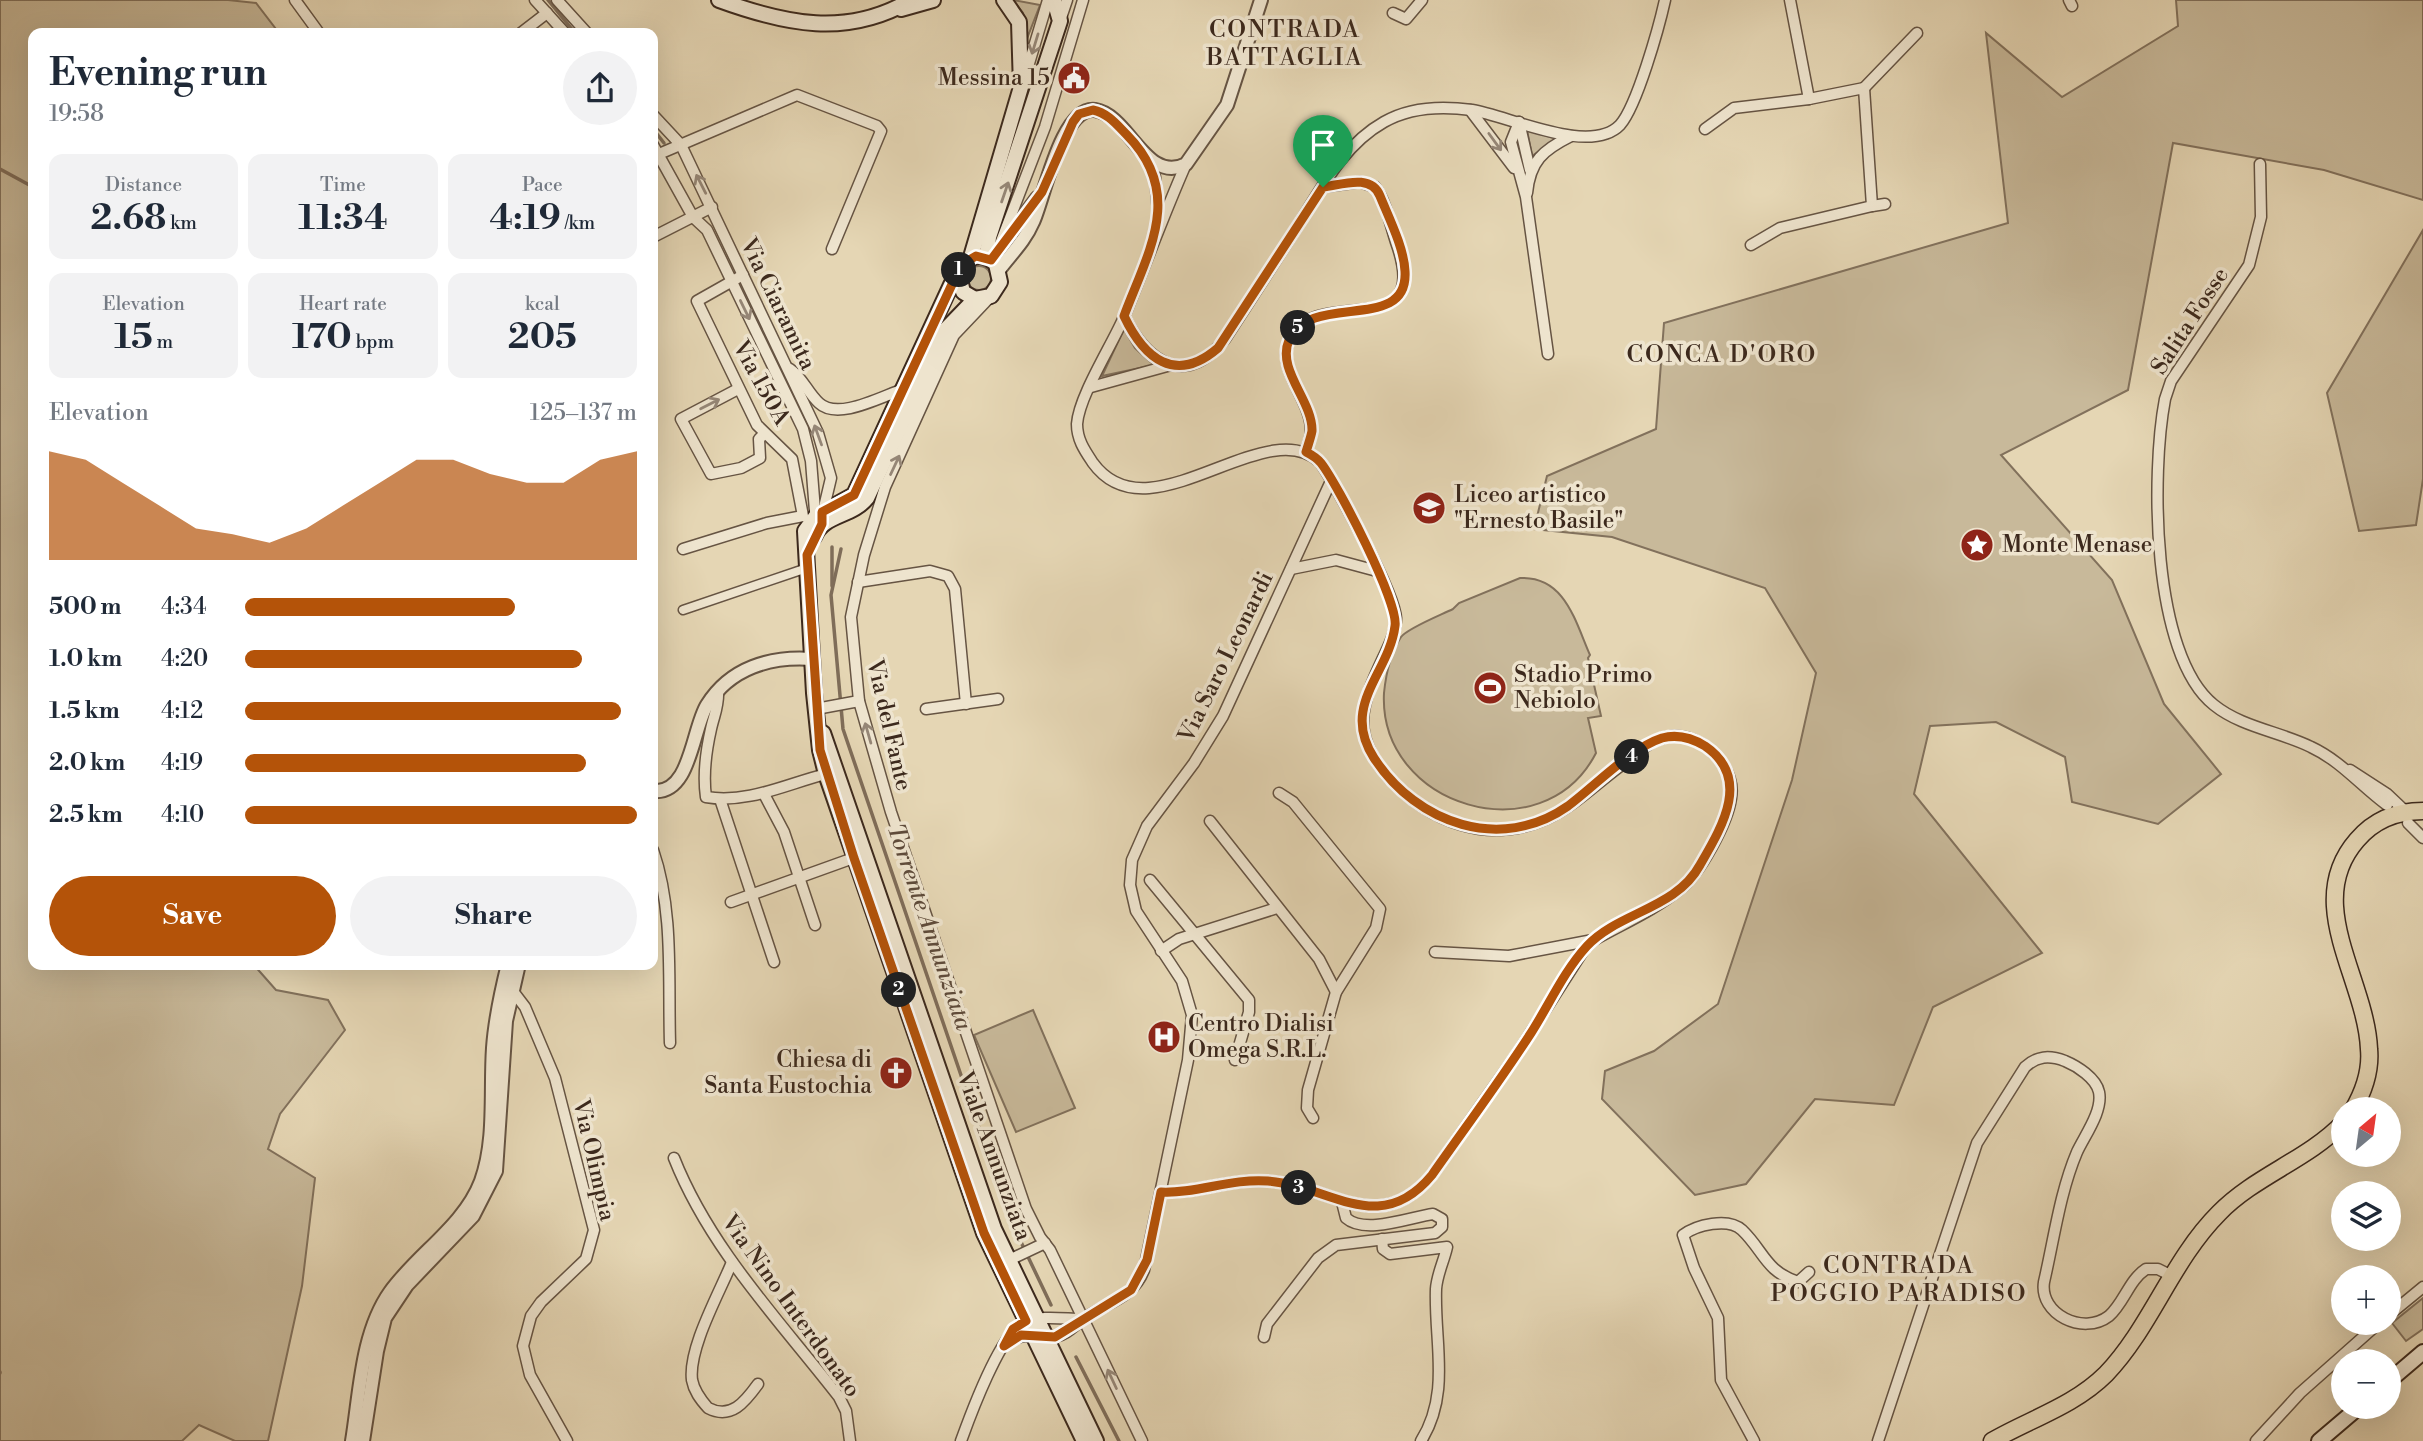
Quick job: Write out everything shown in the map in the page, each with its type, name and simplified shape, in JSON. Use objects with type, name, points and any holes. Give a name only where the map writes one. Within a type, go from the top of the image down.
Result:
[{"type":"main road","points":[[719,0],[768,16],[817,24],[855,22],[933,0]]},
{"type":"main road","points":[[893,11],[911,0]]},
{"type":"main road","points":[[807,561],[814,520],[854,495],[958,271],[971,257],[1021,88],[1019,22],[1004,0]]},
{"type":"main road","points":[[814,520],[858,508],[874,483],[946,329],[975,299],[991,296],[1000,282],[989,237],[1060,21],[1054,0]]},
{"type":"main road","points":[[971,257],[996,260]]},
{"type":"main road","points":[[958,271],[963,292],[975,299]]},
{"type":"main road","name":"Viale Annunziata","points":[[807,561],[812,659],[826,774],[859,856]]},
{"type":"main road","name":"Viale Annunziata","points":[[820,712],[859,856],[914,1029],[989,1231],[1084,1441]]},
{"type":"main road","points":[[2359,1097],[2367,1077],[2369,1046],[2334,912],[2335,882],[2344,857],[2360,836],[2385,818],[2407,817],[2423,811]]},
{"type":"main road","points":[[1992,1441],[2070,1402],[2098,1381],[2123,1352],[2172,1276],[2223,1209],[2331,1134]]},
{"type":"main road","name":"Viale Annunziata","points":[[989,1231],[1012,1258],[1035,1328],[1096,1441]]},
{"type":"main road","points":[[2401,1371],[2423,1352]]},
{"type":"main road","points":[[2319,1441],[2345,1419]]},
{"type":"street","points":[[295,0],[315,28]]},
{"type":"street","points":[[535,0],[560,28]]},
{"type":"street","points":[[1021,88],[1048,0]]},
{"type":"street","points":[[1060,21],[1067,0]]},
{"type":"street","points":[[996,260],[1045,127],[1083,0]]},
{"type":"street","points":[[1161,1192],[1268,1181],[1342,1202],[1370,1206],[1390,1204],[1410,1196],[1426,1182],[1517,1054],[1578,957],[1594,940],[1671,896],[1692,877],[1729,807],[1731,788],[1725,767],[1704,745],[1672,736],[1649,744],[1568,806],[1532,824],[1480,829],[1434,816],[1413,801],[1387,775],[1372,755],[1364,736],[1364,702],[1395,626],[1394,607],[1320,462],[1306,452],[1279,450],[1147,489],[1129,489],[1102,473],[1080,441],[1079,414],[1124,316],[1186,163],[1227,105],[1261,0]]},
{"type":"street","points":[[1393,13],[1406,19],[1422,0]]},
{"type":"street","points":[[1091,387],[1172,365],[1193,363],[1218,348],[1348,151],[1383,122],[1402,114],[1433,108],[1470,110],[1572,136],[1600,136],[1615,129],[1625,117],[1665,0]]},
{"type":"street","points":[[1790,0],[1809,99]]},
{"type":"street","points":[[528,28],[558,1],[582,28]]},
{"type":"street","points":[[1705,129],[1734,108],[1809,99],[1864,88],[1917,33]]},
{"type":"street","points":[[1864,88],[1872,206]]},
{"type":"street","points":[[659,154],[797,94],[877,126],[881,131],[832,249]]},
{"type":"street","points":[[1470,110],[1518,175]]},
{"type":"street","points":[[996,260],[1030,229],[1042,192],[1070,126],[1084,112],[1098,111],[1107,116],[1143,152],[1164,166],[1176,167],[1186,163]]},
{"type":"street","name":"Via Ciaramita","points":[[658,120],[681,145],[788,367],[818,433],[831,485]]},
{"type":"street","points":[[1519,122],[1530,170],[1527,197],[1548,355]]},
{"type":"street","points":[[1519,122],[1511,142],[1518,175],[1527,197]]},
{"type":"street","points":[[1530,170],[1542,152],[1572,136]]},
{"type":"street","points":[[1143,152],[1155,177],[1159,225]]},
{"type":"street","name":"Via Ciaramita","points":[[659,154],[693,217],[707,230],[803,429],[814,491],[814,520]]},
{"type":"street","name":"Salita Fosse","points":[[2260,164],[2261,217],[2249,265],[2171,381],[2165,399],[2157,526],[2162,584],[2179,652],[2204,696],[2226,713],[2299,741],[2344,766],[2387,805]]},
{"type":"street","points":[[1306,452],[1312,432],[1287,357],[1292,335],[1303,324],[1322,315],[1368,310],[1391,303],[1401,290],[1406,273],[1375,187],[1360,182],[1323,187]]},
{"type":"street","points":[[996,260],[1042,192]]},
{"type":"street","points":[[1751,245],[1780,228],[1885,204]]},
{"type":"street","points":[[658,234],[712,207]]},
{"type":"street","points":[[1014,209],[1016,227]]},
{"type":"street","points":[[732,282],[743,275]]},
{"type":"street","name":"Via 150A","points":[[732,282],[697,301],[738,389],[764,434],[792,459],[814,520]]},
{"type":"street","name":"Via del Fante","points":[[991,296],[954,335],[885,487],[874,519],[851,617],[856,702],[1026,1209],[1142,1441]]},
{"type":"street","points":[[1124,316],[1144,349],[1172,365]]},
{"type":"street","points":[[788,367],[802,377],[821,405],[834,410],[904,389]]},
{"type":"street","points":[[738,389],[681,419],[711,474],[741,468],[760,458],[759,439],[764,434]]},
{"type":"street","name":"Via Saro Leonardi","points":[[1004,1346],[1035,1328],[1055,1337],[1126,1295],[1141,1278],[1161,1192],[1192,1027],[1187,992],[1142,923],[1132,898],[1130,872],[1135,849],[1147,826],[1194,763],[1223,716],[1331,481]]},
{"type":"street","points":[[874,483],[874,519]]},
{"type":"street","points":[[683,549],[766,523],[814,520],[831,485],[842,496],[854,495]]},
{"type":"street","name":"Via Saro Leonardi","points":[[1291,569],[1336,560],[1377,571]]},
{"type":"street","points":[[683,610],[807,561]]},
{"type":"street","points":[[858,582],[930,571],[948,576],[955,589],[965,704]]},
{"type":"street","points":[[658,790],[666,789],[682,773],[690,757],[698,722],[718,691],[732,678],[761,663],[812,659]]},
{"type":"street","points":[[718,691],[719,704],[711,727],[704,782],[706,797],[720,799],[764,794],[826,774]]},
{"type":"street","points":[[926,709],[998,699]]},
{"type":"street","points":[[820,712],[856,702]]},
{"type":"street","points":[[2344,766],[2387,794],[2423,838]]},
{"type":"street","points":[[1279,793],[1293,802],[1380,909],[1376,928],[1336,992],[1308,1090],[1306,1102],[1313,1118]]},
{"type":"street","points":[[764,794],[784,832],[815,925]]},
{"type":"street","points":[[720,799],[774,962]]},
{"type":"street","points":[[1210,821],[1276,908],[1319,959],[1336,992]]},
{"type":"street","points":[[731,902],[859,856]]},
{"type":"street","points":[[658,868],[666,918],[670,1043]]},
{"type":"street","points":[[1150,880],[1249,1000],[1249,1012],[1236,1060]]},
{"type":"street","points":[[1161,951],[1180,939],[1276,908]]},
{"type":"street","points":[[1435,952],[1509,956],[1594,940]]},
{"type":"street","points":[[363,1441],[375,1360],[385,1318],[407,1285],[464,1226],[483,1200],[496,1171],[497,1070],[506,1021],[508,970]]},
{"type":"street","points":[[508,985],[516,970]]},
{"type":"street","name":"Via Olimpia","points":[[508,985],[533,1023],[555,1077],[594,1230],[586,1258],[578,1269],[541,1302],[531,1316],[523,1346],[530,1375],[566,1441]]},
{"type":"street","points":[[1878,1441],[1977,1143],[2021,1073],[2036,1059],[2050,1057],[2073,1065],[2095,1082],[2099,1092],[2097,1109],[2070,1174],[2044,1282],[2042,1291],[2048,1305],[2074,1321],[2095,1323],[2112,1313],[2146,1269],[2158,1269],[2172,1276]]},
{"type":"street","points":[[352,1441],[368,1348],[378,1314],[401,1278],[456,1220],[475,1194],[487,1158],[496,1111]]},
{"type":"street","name":"Via Nino Interdonato","points":[[674,1158],[702,1217],[732,1262],[839,1398],[846,1411],[850,1441]]},
{"type":"street","points":[[1264,1337],[1267,1324],[1327,1250],[1350,1241],[1434,1233],[1443,1223],[1433,1214],[1394,1223],[1355,1223],[1346,1218],[1342,1202]]},
{"type":"street","points":[[1754,1441],[1721,1380],[1718,1318],[1694,1268],[1684,1235],[1710,1224],[1736,1226],[1766,1264],[1778,1273],[1798,1282],[1809,1272]]},
{"type":"street","points":[[1381,1239],[1383,1249],[1390,1254],[1447,1247],[1436,1289],[1441,1387],[1433,1420],[1421,1441]]},
{"type":"street","points":[[1012,1258],[1042,1244]]},
{"type":"street","points":[[732,1262],[697,1348],[692,1364],[692,1380],[708,1408],[722,1413],[737,1408],[758,1384]]},
{"type":"street","points":[[2401,1305],[2423,1287]]},
{"type":"street","points":[[961,1441],[989,1374],[1013,1329],[1035,1328],[1083,1319]]},
{"type":"street","points":[[2256,1441],[2300,1393],[2365,1335]]},
{"type":"shaded area","points":[[0,0],[228,0],[256,3],[275,28],[28,28],[28,970],[258,970],[276,990],[328,1000],[345,1030],[280,1114],[268,1149],[315,1178],[302,1286],[268,1441],[235,1441],[199,1425],[182,1441],[0,1441]]},
{"type":"shaded area","points":[[1013,0],[1040,5],[1028,36],[1023,13]]},
{"type":"shaded area","points":[[2176,0],[2423,0],[2423,200],[2324,170],[2173,143],[2128,390],[2001,455],[2112,580],[2164,704],[2221,774],[2158,824],[2072,802],[2065,757],[1996,722],[1930,726],[1914,794],[2042,953],[1933,1007],[1894,1105],[1815,1099],[1746,1184],[1695,1195],[1602,1099],[1605,1071],[1654,1051],[1718,1004],[1792,780],[1816,673],[1765,588],[1612,537],[1534,529],[1547,476],[1656,429],[1664,323],[2008,223],[1986,33],[2062,97],[2178,26]]},
{"type":"shaded area","points":[[1527,130],[1554,138],[1555,140],[1532,156]]},
{"type":"shaded area","points":[[2423,230],[2423,479],[2416,525],[2359,531],[2327,393]]},
{"type":"shaded area","points":[[979,266],[988,269],[991,278],[988,287],[979,290],[970,287],[967,278],[970,269]]},
{"type":"shaded area","points":[[1124,329],[1135,348],[1154,365],[1102,376]]},
{"type":"shaded area","name":"Stadio Primo Nebiolo","points":[[1520,578],[1535,579],[1548,584],[1566,603],[1579,628],[1590,655],[1588,658],[1601,716],[1588,718],[1596,753],[1571,785],[1540,803],[1504,809],[1468,804],[1434,789],[1407,765],[1389,733],[1384,693],[1387,671],[1394,650],[1405,633],[1453,609],[1459,603]]},
{"type":"shaded area","points":[[1033,1010],[1075,1108],[1016,1132],[974,1035]]},
{"type":"shaded area","points":[[2423,1298],[2423,1329],[2406,1341],[2401,1335],[2401,1316]]},
{"type":"waterway","points":[[548,0],[571,28]]},
{"type":"waterway","points":[[658,135],[664,143]]},
{"type":"waterway","points":[[0,169],[28,184]]},
{"type":"waterway","points":[[832,547],[832,586]]},
{"type":"waterway","name":"Torrente Annunziata","points":[[841,549],[831,595],[843,729],[1010,1219],[1051,1305]]},
{"type":"waterway","name":"Torrente Annunziata","points":[[1076,1357],[1119,1441]]},
{"type":"place","name":"Messina 15","points":[[1074,78]]},
{"type":"place","name":"Liceo artistico \"Ernesto Basile\"","points":[[1429,508]]},
{"type":"place","name":"Monte Menase","points":[[1977,545]]},
{"type":"place","name":"Stadio Primo Nebiolo","points":[[1490,688]]},
{"type":"place","name":"Centro Dialisi Omega S.R.L.","points":[[1164,1037]]},
{"type":"place","name":"Chiesa di Santa Eustochia","points":[[896,1073]]},
{"type":"district","name":"CONTRADA BATTAGLIA","points":[[1285,44]]},
{"type":"district","name":"CONCA D'ORO","points":[[1722,355]]},
{"type":"district","name":"CONTRADA POGGIO PARADISO","points":[[1899,1280]]},
{"type":"route","points":[[1093,110],[1107,116],[1143,152],[1155,177],[1159,225],[1124,316],[1138,343],[1161,362],[1172,365],[1193,363],[1218,348],[1323,187],[1360,182],[1375,187],[1406,273],[1401,290],[1391,303],[1375,309],[1331,312],[1310,320],[1292,335],[1286,349],[1289,365],[1310,421],[1312,432],[1306,452],[1314,456],[1326,470],[1386,586],[1394,607],[1396,617],[1393,635],[1371,683],[1362,714],[1364,736],[1372,755],[1400,789],[1434,816],[1456,825],[1480,829],[1509,829],[1532,824],[1556,814],[1656,741],[1672,736],[1684,737],[1704,745],[1725,767],[1731,788],[1729,807],[1699,867],[1679,891],[1594,940],[1585,948],[1517,1054],[1432,1175],[1410,1196],[1380,1206],[1360,1206],[1268,1181],[1241,1181],[1171,1193],[1161,1192],[1141,1278],[1126,1295],[1055,1337],[1021,1335],[1004,1346],[1013,1329],[1026,1321],[984,1233],[854,858],[820,750],[814,693],[807,555],[822,524],[822,512],[854,495],[961,265],[976,256],[991,260],[1004,245],[1042,192],[1067,131],[1079,114],[1093,110]]}]
